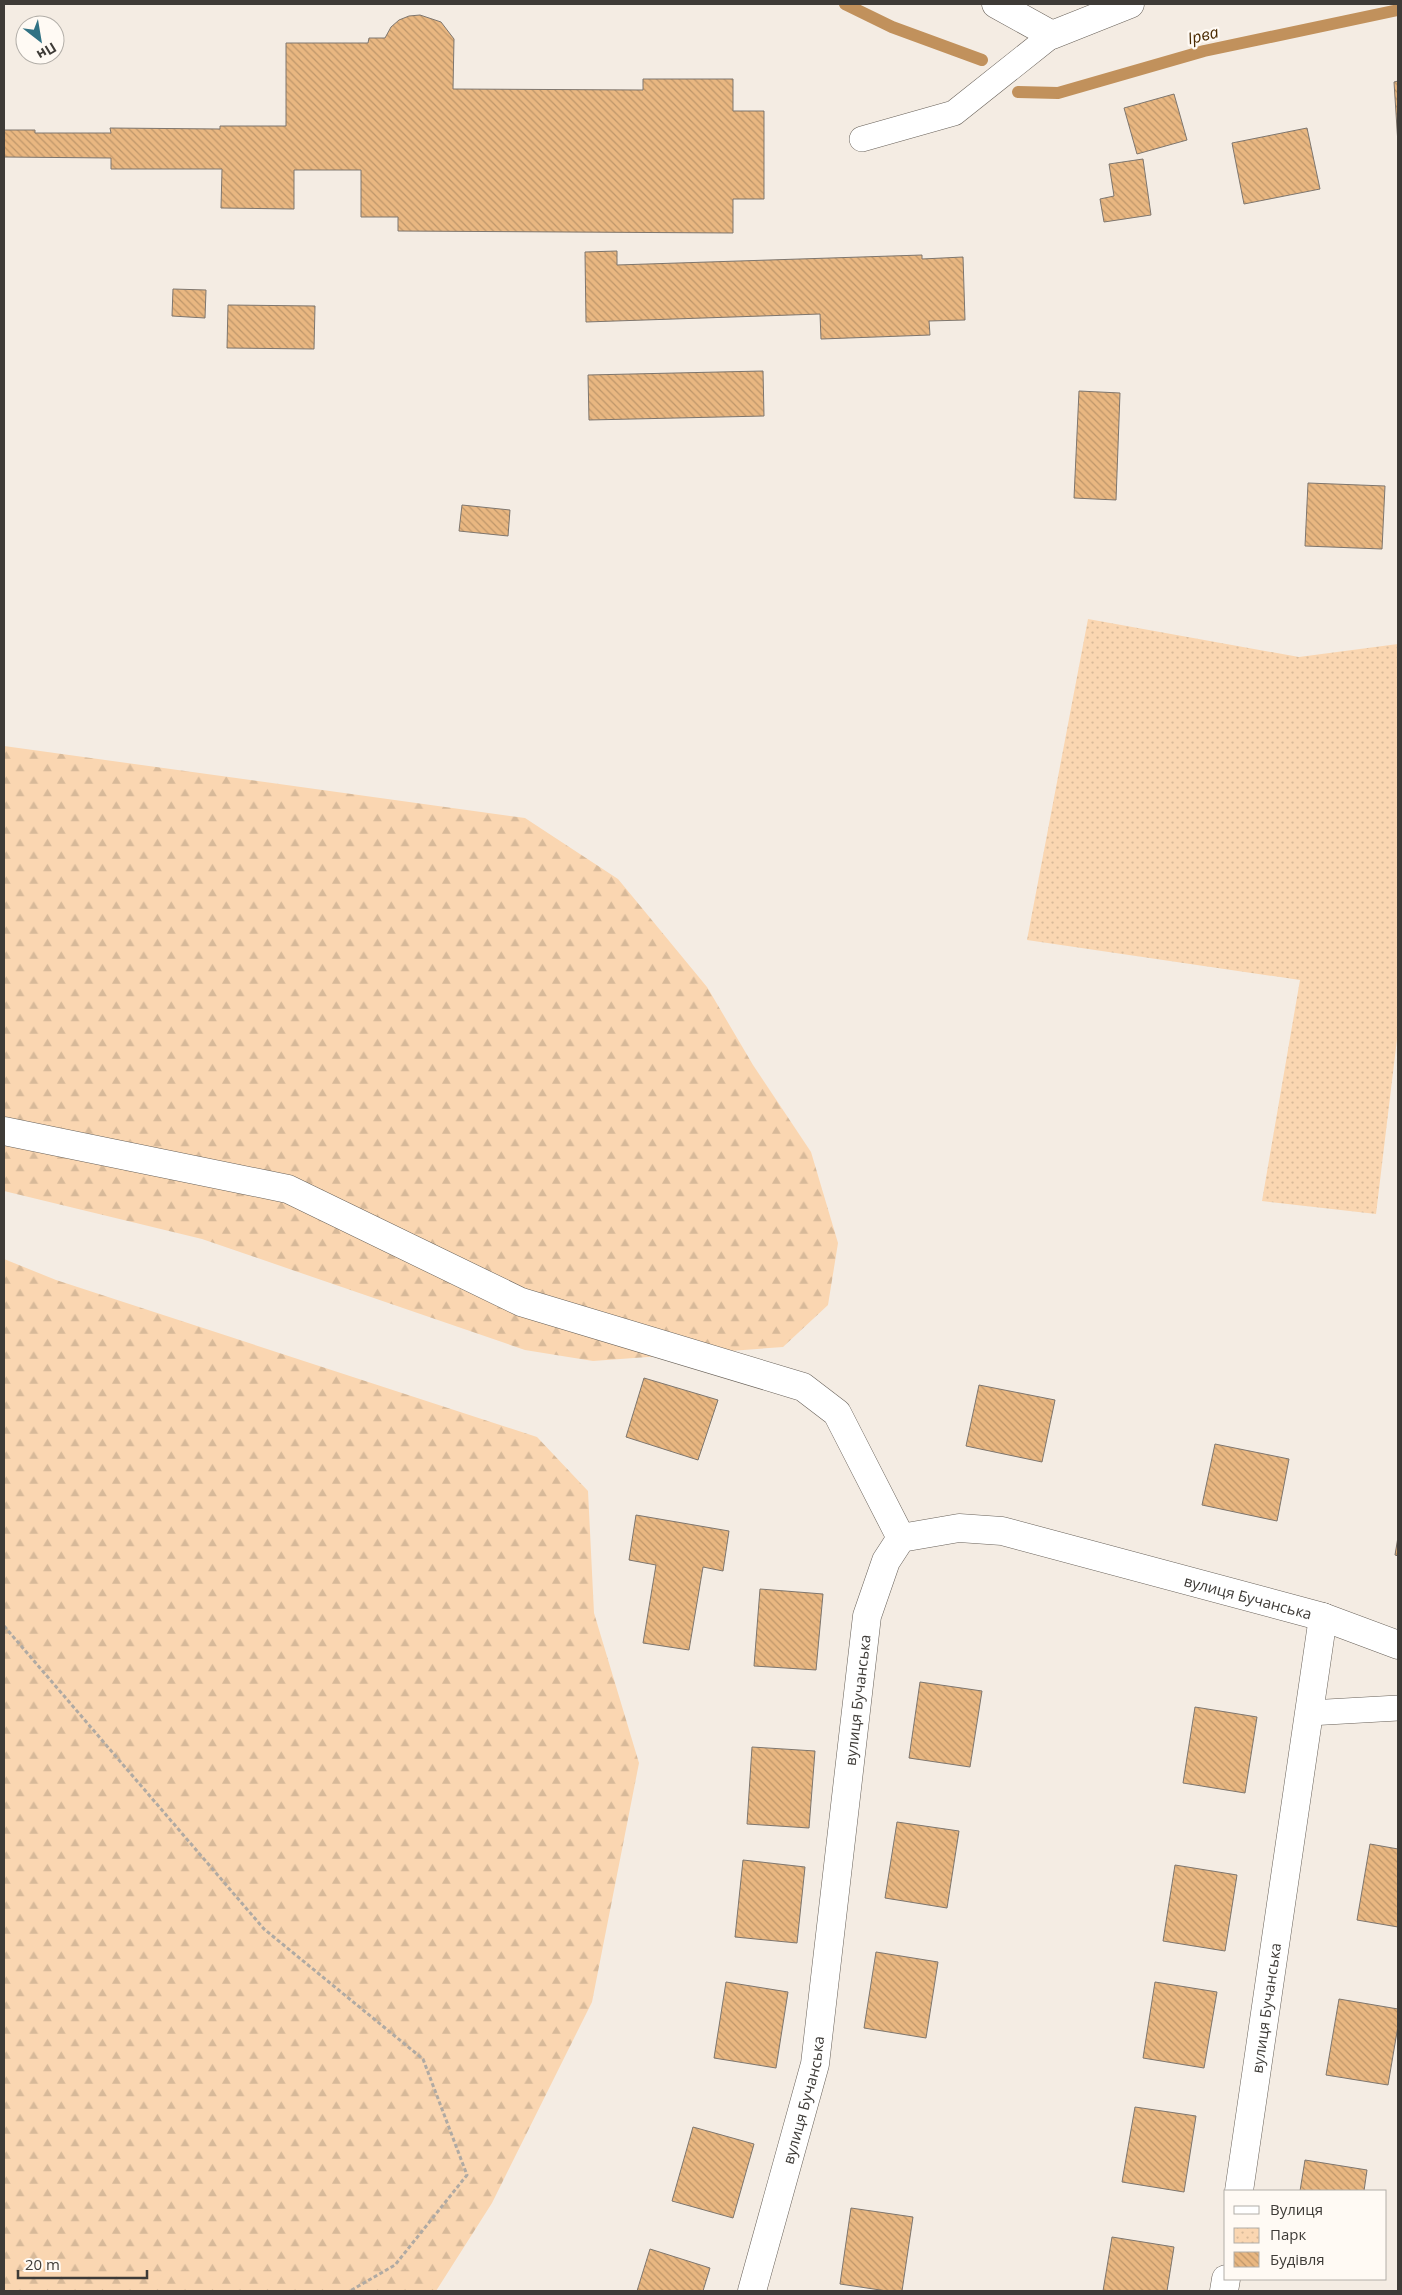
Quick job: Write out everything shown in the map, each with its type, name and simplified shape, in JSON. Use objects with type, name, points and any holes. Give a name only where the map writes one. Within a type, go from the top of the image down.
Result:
[{"type":"street","points":[[996,4],[1052,35],[1130,4]]},
{"type":"street","points":[[4,1131],[288,1189],[521,1302],[803,1387],[837,1413],[901,1538]]},
{"type":"street","name":"вулиця Бучанська","points":[[752,2291],[815,2064],[867,1616],[886,1561],[901,1538],[959,1528],[1002,1531],[1323,1616],[1398,1645]]},
{"type":"street","name":"вулиця Бучанська","points":[[1239,2190],[1323,1616]]},
{"type":"lane","points":[[862,139],[954,113],[1052,35]]},
{"type":"lane","points":[[1309,1713],[1398,1708]]},
{"type":"path","points":[[4,1626],[264,1929],[423,2059],[467,2175],[395,2265],[350,2291]]},
{"type":"green space","points":[[1088,619],[1299,657],[1398,644],[1398,1038],[1376,1214],[1262,1201],[1300,980],[1027,940]]},
{"type":"green space","points":[[4,746],[525,818],[618,879],[707,987],[753,1065],[811,1152],[838,1243],[828,1305],[783,1347],[593,1361],[525,1350],[202,1239],[4,1191]]},
{"type":"green space","points":[[4,1259],[56,1280],[537,1437],[588,1491],[594,1613],[639,1763],[592,2002],[492,2203],[436,2291],[4,2291]]},
{"type":"building","points":[[420,15],[441,22],[454,39],[453,89],[643,90],[643,79],[733,79],[733,111],[764,111],[764,199],[733,199],[733,233],[398,231],[398,217],[361,217],[361,170],[294,170],[294,209],[221,208],[222,169],[111,169],[111,158],[4,157],[4,130],[35,130],[35,133],[111,133],[110,128],[220,129],[220,126],[286,126],[286,43],[368,43],[369,38],[385,38],[391,27],[399,20],[409,16]]},
{"type":"building","points":[[1398,81],[1398,144],[1394,82]]},
{"type":"building","points":[[1174,94],[1187,140],[1137,154],[1124,108]]},
{"type":"building","points":[[1307,128],[1320,189],[1244,204],[1232,143]]},
{"type":"building","points":[[1143,159],[1151,215],[1104,222],[1100,199],[1114,196],[1109,164]]},
{"type":"building","points":[[617,251],[617,265],[922,255],[922,259],[963,257],[965,320],[929,321],[930,335],[821,339],[820,314],[586,322],[585,252]]},
{"type":"building","points":[[173,289],[206,290],[205,318],[172,316]]},
{"type":"building","points":[[228,305],[315,306],[314,349],[227,348]]},
{"type":"building","points":[[763,371],[764,416],[589,420],[588,375]]},
{"type":"building","points":[[1079,391],[1120,393],[1116,500],[1074,498]]},
{"type":"building","points":[[1308,483],[1385,486],[1382,549],[1305,546]]},
{"type":"building","points":[[462,505],[510,510],[508,536],[459,531]]},
{"type":"building","points":[[644,1378],[718,1400],[698,1460],[626,1437]]},
{"type":"building","points":[[979,1385],[1055,1400],[1042,1462],[966,1446]]},
{"type":"building","points":[[1215,1444],[1289,1459],[1277,1521],[1202,1505]]},
{"type":"building","points":[[636,1515],[729,1531],[723,1571],[703,1567],[689,1650],[643,1643],[656,1565],[629,1560]]},
{"type":"building","points":[[1398,1537],[1398,1556],[1395,1555]]},
{"type":"building","points":[[760,1589],[823,1594],[816,1670],[754,1666]]},
{"type":"building","points":[[920,1682],[982,1691],[970,1767],[909,1758]]},
{"type":"building","points":[[1195,1707],[1257,1717],[1245,1793],[1183,1783]]},
{"type":"building","points":[[752,1747],[815,1751],[809,1828],[747,1824]]},
{"type":"building","points":[[897,1822],[959,1831],[947,1908],[885,1898]]},
{"type":"building","points":[[1370,1844],[1398,1849],[1398,1927],[1357,1920]]},
{"type":"building","points":[[743,1860],[805,1867],[797,1943],[735,1937]]},
{"type":"building","points":[[1175,1865],[1237,1875],[1225,1951],[1163,1941]]},
{"type":"building","points":[[876,1952],[938,1962],[926,2038],[864,2028]]},
{"type":"building","points":[[726,1982],[788,1992],[776,2068],[714,2058]]},
{"type":"building","points":[[1155,1982],[1217,1992],[1204,2068],[1143,2058]]},
{"type":"building","points":[[1339,1999],[1398,2009],[1398,2026],[1388,2085],[1326,2075]]},
{"type":"building","points":[[1135,2107],[1196,2116],[1184,2192],[1122,2182]]},
{"type":"building","points":[[693,2127],[754,2144],[733,2218],[672,2201]]},
{"type":"building","points":[[1305,2160],[1367,2170],[1364,2190],[1300,2190]]},
{"type":"building","points":[[851,2208],[913,2217],[902,2291],[887,2291],[840,2284]]},
{"type":"building","points":[[1112,2237],[1174,2247],[1167,2291],[1103,2291]]},
{"type":"building","points":[[650,2249],[710,2268],[703,2291],[637,2291]]},
{"type":"waterway","name":"Ірва","points":[[845,4],[892,27],[982,60]]},
{"type":"waterway","name":"Ірва","points":[[1018,92],[1058,93],[1204,51],[1398,10]]}]
